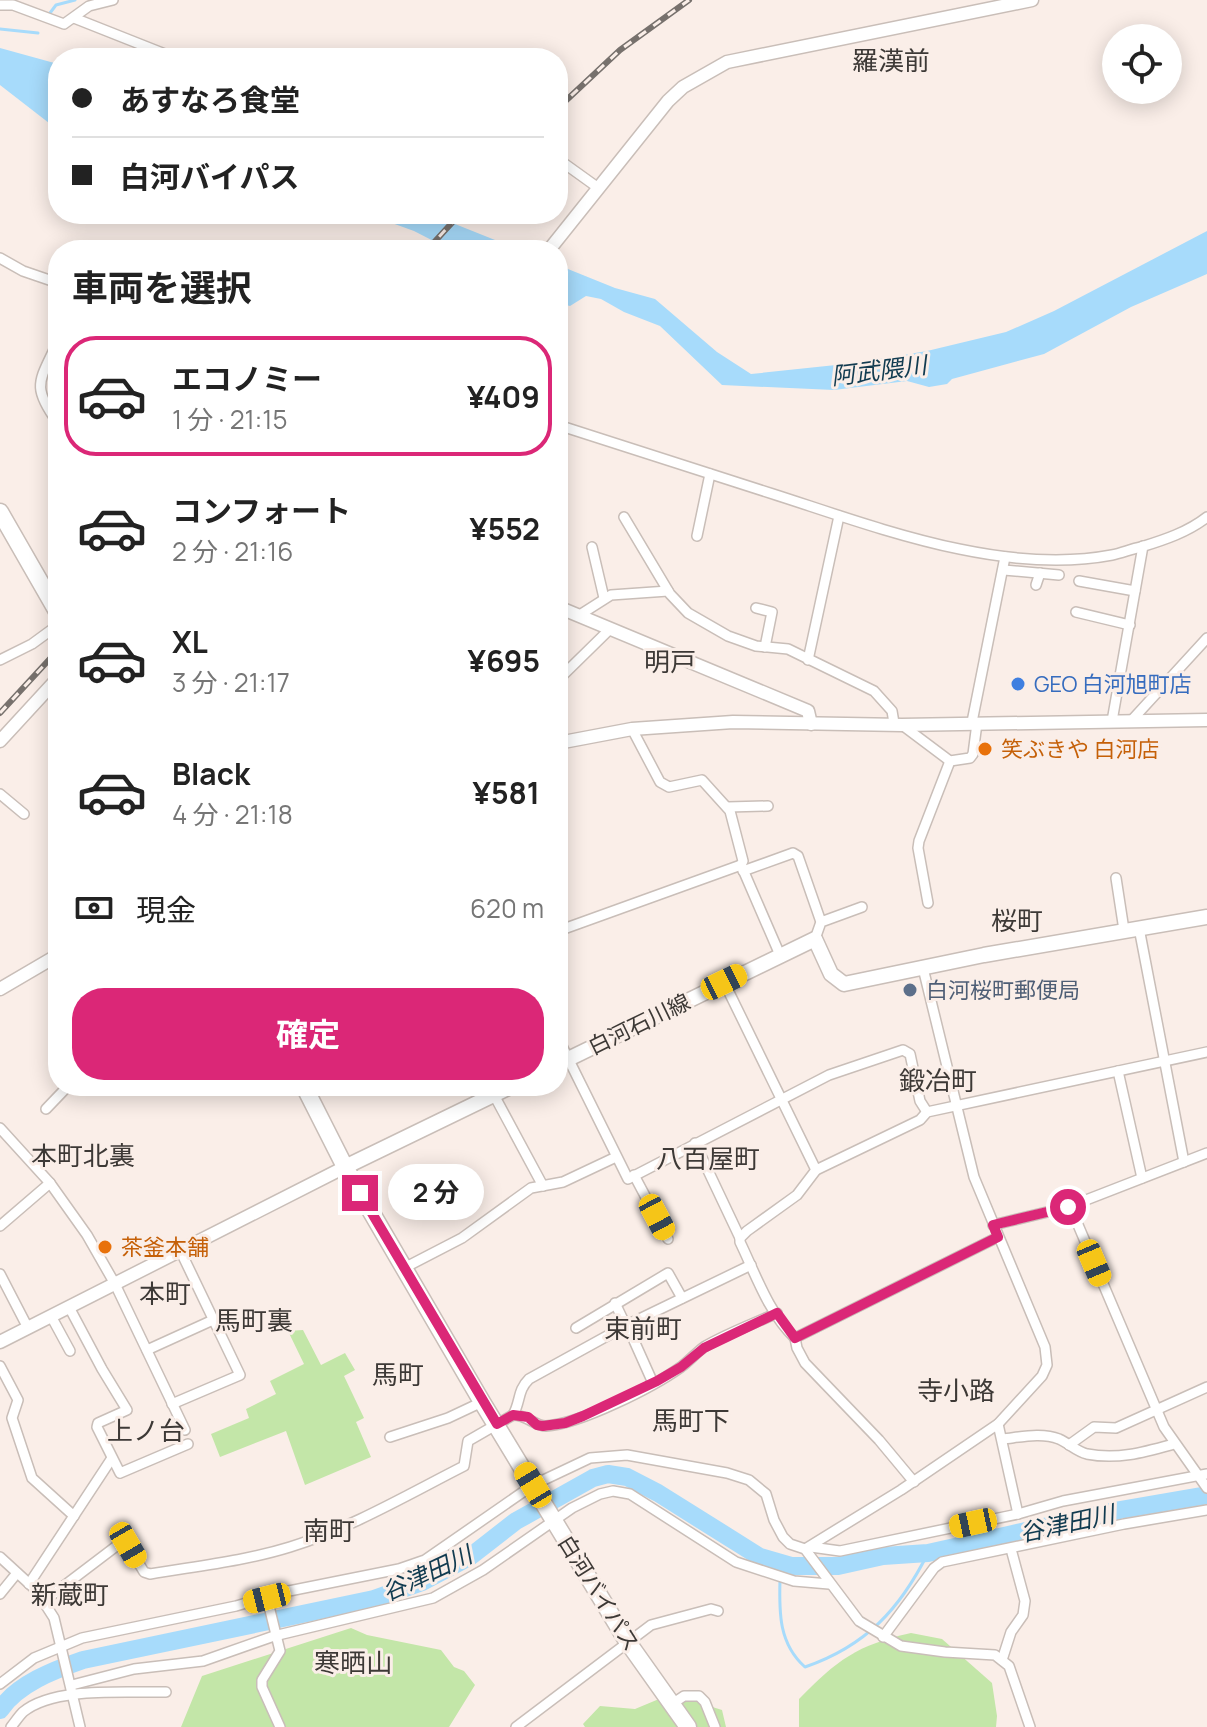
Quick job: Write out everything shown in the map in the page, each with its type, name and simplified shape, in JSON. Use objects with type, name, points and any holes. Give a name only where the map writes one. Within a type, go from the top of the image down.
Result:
[{"type":"highway","points":[[0,512],[48,596]]},
{"type":"highway","name":"白河バイパス","points":[[309,1096],[345,1167],[482,1402],[627,1641],[688,1727]]},
{"type":"main road","points":[[815,939],[831,974],[844,984],[1207,917]]},
{"type":"main road","name":"白河石川線","points":[[568,1060],[815,939]]},
{"type":"main road","points":[[345,1167],[492,1096]]},
{"type":"street","points":[[0,5],[13,5],[64,24],[89,6],[113,0]]},
{"type":"street","points":[[557,240],[668,101],[683,87],[727,62],[1032,0]]},
{"type":"street","points":[[74,18],[150,48]]},
{"type":"street","points":[[568,166],[597,187]]},
{"type":"street","points":[[0,258],[23,271],[48,280]]},
{"type":"street","points":[[48,363],[40,390],[41,399],[48,409]]},
{"type":"street","points":[[568,428],[839,516],[1005,557],[1066,560],[1112,555],[1193,527],[1207,517]]},
{"type":"street","points":[[697,536],[710,474]]},
{"type":"street","points":[[808,660],[839,516]]},
{"type":"street","points":[[624,517],[668,591],[688,613],[728,636],[765,647],[788,649],[874,691],[892,711],[898,724],[950,761],[970,758],[973,754],[974,723],[1005,557]]},
{"type":"street","points":[[1112,721],[1143,546]]},
{"type":"street","points":[[592,547],[604,598]]},
{"type":"street","points":[[1004,570],[1059,575]]},
{"type":"street","points":[[1036,585],[1040,573]]},
{"type":"street","points":[[1079,581],[1135,591]]},
{"type":"street","points":[[578,616],[604,598],[668,591]]},
{"type":"street","points":[[756,608],[772,612],[765,647]]},
{"type":"street","points":[[568,612],[808,711],[811,724]]},
{"type":"street","points":[[1076,612],[1130,625]]},
{"type":"street","points":[[568,670],[610,629]]},
{"type":"street","points":[[0,660],[48,632]]},
{"type":"street","points":[[1131,721],[1207,638]]},
{"type":"street","points":[[0,741],[48,689]]},
{"type":"street","points":[[568,741],[632,729],[733,722],[898,724],[1207,720]]},
{"type":"street","points":[[632,729],[660,782],[669,787],[702,780],[728,807],[743,861],[742,868],[780,955]]},
{"type":"street","points":[[928,903],[919,841],[950,761]]},
{"type":"street","points":[[0,794],[24,814]]},
{"type":"street","points":[[728,807],[768,806]]},
{"type":"street","points":[[568,928],[793,853],[798,856],[821,922],[815,939]]},
{"type":"street","points":[[1116,878],[1166,1061],[1184,1162]]},
{"type":"street","points":[[821,922],[862,907]]},
{"type":"street","points":[[0,989],[48,961]]},
{"type":"street","points":[[807,1548],[914,1482],[998,1424],[1042,1376],[1047,1365],[1047,1357],[974,1177],[923,968]]},
{"type":"street","points":[[724,982],[816,1170]]},
{"type":"street","points":[[568,1071],[628,1179],[829,1075],[903,1050],[910,1054],[920,1101],[927,1112]]},
{"type":"street","points":[[740,1238],[797,1195],[816,1170],[920,1120],[927,1112],[1207,1052]]},
{"type":"street","points":[[1118,1071],[1142,1178]]},
{"type":"street","points":[[46,1109],[58,1096]]},
{"type":"street","points":[[495,1096],[543,1186]]},
{"type":"street","points":[[0,1128],[50,1183],[87,1235],[115,1284],[185,1430]]},
{"type":"street","points":[[695,1143],[751,1265],[777,1313],[795,1338],[805,1363],[879,1440],[914,1482]]},
{"type":"street","points":[[993,1225],[1070,1206],[1207,1153]]},
{"type":"street","points":[[404,1268],[462,1238],[531,1188],[563,1182],[616,1157]]},
{"type":"street","points":[[0,1342],[345,1167]]},
{"type":"street","points":[[634,1175],[668,1239]]},
{"type":"street","points":[[0,1226],[50,1183]]},
{"type":"street","points":[[1070,1206],[1157,1410],[1174,1444],[1204,1480]]},
{"type":"street","points":[[795,1338],[998,1237]]},
{"type":"street","points":[[172,1404],[240,1375],[180,1250]]},
{"type":"street","points":[[44,1601],[123,1541],[148,1574],[241,1559],[290,1547],[346,1526],[464,1466],[468,1441],[513,1415],[518,1407],[521,1387],[529,1379],[626,1326],[751,1265]]},
{"type":"street","points":[[576,1328],[668,1273],[682,1298]]},
{"type":"street","points":[[0,1274],[28,1328]]},
{"type":"street","points":[[615,1303],[653,1383]]},
{"type":"street","points":[[69,1307],[127,1410],[98,1423],[97,1427],[120,1473],[188,1444]]},
{"type":"street","points":[[513,1415],[528,1417],[543,1426],[565,1423],[653,1383],[681,1367],[704,1348],[777,1313]]},
{"type":"street","points":[[51,1316],[70,1351]]},
{"type":"street","points":[[147,1350],[213,1320]]},
{"type":"street","points":[[0,1366],[18,1400],[12,1418],[32,1478],[74,1516]]},
{"type":"street","points":[[1069,1445],[1094,1427],[1116,1428],[1207,1387]]},
{"type":"street","points":[[390,1437],[448,1418],[482,1402]]},
{"type":"street","points":[[998,1424],[1018,1514]]},
{"type":"street","points":[[1003,1439],[1044,1436],[1058,1439],[1085,1453],[1122,1456],[1174,1444]]},
{"type":"street","points":[[0,1684],[34,1658],[62,1647],[284,1592],[399,1569],[425,1560],[535,1487],[590,1458],[627,1455],[727,1473],[749,1480],[766,1494],[774,1520],[790,1544],[840,1551],[1018,1514],[1063,1501],[1204,1480]]},
{"type":"street","points":[[29,1584],[112,1458]]},
{"type":"street","points":[[11,1727],[36,1704],[71,1687],[134,1669],[203,1661],[276,1633],[433,1598],[483,1570],[553,1518],[600,1494],[613,1491],[630,1494],[736,1562],[794,1581],[829,1584]]},
{"type":"street","points":[[881,1635],[942,1562],[1207,1510]]},
{"type":"street","points":[[807,1548],[829,1584],[859,1621],[881,1635],[901,1646],[995,1655],[1002,1660],[1009,1666],[1030,1727]]},
{"type":"street","points":[[1002,1660],[1011,1632],[1023,1615],[1025,1601],[1011,1549]]},
{"type":"street","points":[[0,1557],[29,1584],[54,1618],[80,1727]]},
{"type":"street","points":[[0,1594],[17,1573]]},
{"type":"street","points":[[267,1598],[280,1651],[262,1680],[262,1687],[280,1727]]},
{"type":"street","points":[[521,1725],[651,1625],[711,1609],[718,1611]]},
{"type":"street","points":[[71,1687],[166,1692]]},
{"type":"street","points":[[672,1704],[684,1696],[699,1696],[705,1702],[715,1727]]},
{"type":"green space","points":[[303,1330],[321,1365],[345,1353],[355,1370],[344,1376],[364,1418],[356,1422],[371,1457],[305,1485],[286,1431],[220,1457],[211,1434],[249,1418],[246,1409],[276,1394],[270,1381],[304,1364],[288,1331]]},
{"type":"green space","points":[[351,1628],[367,1635],[441,1650],[454,1667],[464,1671],[475,1685],[449,1727],[181,1727],[202,1676]]},
{"type":"green space","points":[[911,1633],[942,1639],[992,1683],[996,1727],[799,1727],[799,1699],[825,1674],[862,1649]]},
{"type":"green space","points":[[671,1694],[722,1710],[726,1727],[585,1727],[583,1724],[600,1706],[635,1709]]},
{"type":"water","points":[[0,48],[48,61],[48,122],[0,85]]},
{"type":"water","points":[[395,224],[455,224],[495,240],[432,240]]},
{"type":"water","name":"阿武隈川","points":[[1207,231],[1207,274],[1131,307],[1044,354],[929,387],[907,381],[834,390],[722,385],[660,326],[601,299],[586,296],[568,306],[568,269],[615,288],[655,299],[717,352],[751,374],[855,363],[927,351],[1006,332],[1054,311]]},
{"type":"waterway","points":[[50,13],[56,5],[75,0]]},
{"type":"waterway","points":[[0,29],[38,33]]},
{"type":"waterway","name":"谷津田川","points":[[0,1710],[26,1685],[83,1660],[374,1599],[422,1582],[471,1556],[516,1521],[593,1478],[608,1474],[627,1477],[658,1493],[760,1557],[791,1566],[838,1566],[883,1556],[928,1553],[1120,1510],[1207,1495]]},
{"type":"waterway","name":"谷津田川","points":[[780,1580],[785,1638],[805,1667],[846,1648],[879,1623],[906,1591],[928,1553]]},
{"type":"railway","points":[[568,99],[620,50],[689,0]]},
{"type":"railway","points":[[436,240],[451,224]]},
{"type":"railway","points":[[0,713],[48,661]]},
{"type":"place","name":"GEO 白河旭町店","points":[[1018,684]]},
{"type":"place","name":"笑ぶきや 白河店","points":[[985,749]]},
{"type":"place","name":"白河桜町郵便局","points":[[910,990]]},
{"type":"place","name":"茶釜本舗","points":[[105,1247]]},
{"type":"district","name":"羅漢前","points":[[891,61]]},
{"type":"district","name":"明戸","points":[[670,662]]},
{"type":"district","name":"桜町","points":[[1017,921]]},
{"type":"district","name":"鍛冶町","points":[[938,1081]]},
{"type":"district","name":"本町北裏","points":[[83,1156]]},
{"type":"district","name":"八百屋町","points":[[708,1159]]},
{"type":"district","name":"本町","points":[[165,1294]]},
{"type":"district","name":"馬町裏","points":[[254,1321]]},
{"type":"district","name":"束前町","points":[[643,1329]]},
{"type":"district","name":"馬町","points":[[398,1375]]},
{"type":"district","name":"寺小路","points":[[956,1391]]},
{"type":"district","name":"馬町下","points":[[691,1421]]},
{"type":"district","name":"上ノ台","points":[[146,1431]]},
{"type":"district","name":"南町","points":[[329,1531]]},
{"type":"district","name":"新蔵町","points":[[70,1595]]},
{"type":"district","name":"寒晒山","points":[[353,1663]]},
{"type":"route","points":[[360,1193],[497,1424],[513,1415],[523,1415],[543,1426],[565,1423],[583,1416],[657,1381],[704,1348],[777,1313],[787,1331],[795,1338],[998,1237],[993,1225],[1068,1207]]}]
